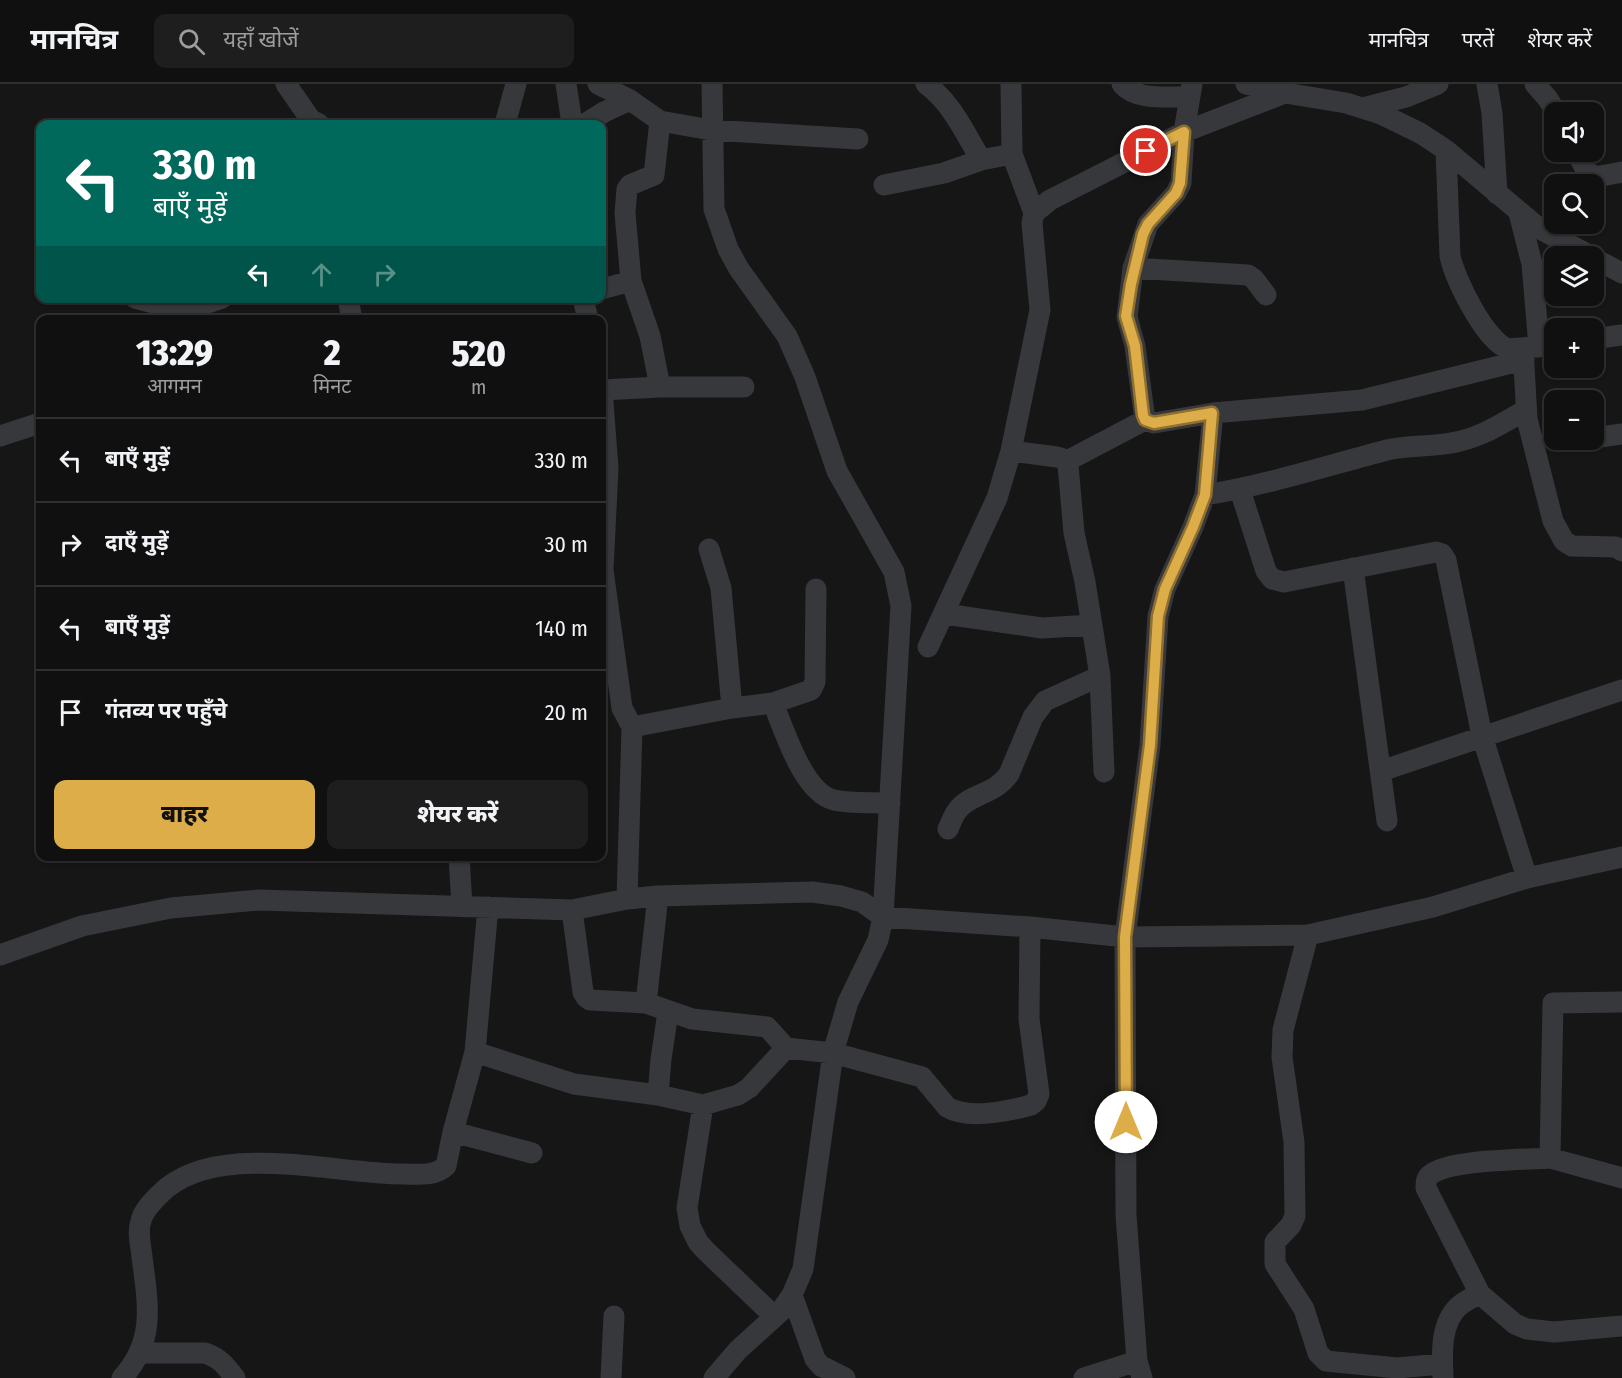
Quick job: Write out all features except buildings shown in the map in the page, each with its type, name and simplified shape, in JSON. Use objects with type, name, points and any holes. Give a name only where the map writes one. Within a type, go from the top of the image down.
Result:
[{"type":"street","points":[[286,84],[312,120]]},
{"type":"street","points":[[506,120],[516,84]]},
{"type":"street","points":[[566,84],[571,120]]},
{"type":"street","points":[[597,84],[630,100],[660,121],[711,130],[858,139]]},
{"type":"street","points":[[712,84],[714,209],[728,249],[739,269],[786,336],[805,377],[837,471],[894,572],[901,606],[884,917],[878,940],[848,1002],[832,1053],[803,1269],[792,1295],[775,1317],[738,1350],[714,1378]]},
{"type":"street","points":[[926,84],[938,93],[950,108],[981,160]]},
{"type":"street","points":[[928,647],[997,498],[1011,451],[1040,310],[1033,246],[1034,213],[1012,154],[1011,84]]},
{"type":"street","points":[[1122,84],[1128,91],[1140,94],[1191,90],[1184,132],[1180,183],[1176,193],[1148,224],[1143,234],[1133,268],[1126,316],[1135,346],[1145,420]]},
{"type":"street","points":[[1246,84],[1285,93]]},
{"type":"street","points":[[1363,108],[1406,97],[1438,84]]},
{"type":"street","points":[[1487,84],[1492,113],[1497,194]]},
{"type":"street","points":[[1535,84],[1550,102]]},
{"type":"street","points":[[1034,213],[1050,200],[1184,132],[1285,93],[1309,90],[1363,108],[1420,133],[1446,150],[1540,229],[1572,246]]},
{"type":"street","points":[[591,120],[630,100]]},
{"type":"street","points":[[660,121],[654,175],[630,185],[627,189],[625,213],[631,281],[650,336],[660,387]]},
{"type":"street","points":[[1446,150],[1450,256],[1453,271],[1496,342],[1508,349],[1535,350]]},
{"type":"street","points":[[884,185],[1012,154]]},
{"type":"street","points":[[1582,162],[1591,175],[1596,177],[1622,172]]},
{"type":"street","points":[[1519,213],[1532,264],[1535,350],[1526,410],[1529,434],[1550,513],[1564,541],[1572,546],[1616,547],[1622,551]]},
{"type":"street","points":[[1604,263],[1622,273]]},
{"type":"street","points":[[1133,268],[1248,275],[1266,295]]},
{"type":"street","points":[[606,288],[631,281]]},
{"type":"street","points":[[148,303],[179,315],[214,307]]},
{"type":"street","points":[[1604,337],[1622,335]]},
{"type":"street","points":[[1066,461],[1145,420],[1154,423],[1212,413],[1362,400],[1535,350]]},
{"type":"street","points":[[606,389],[744,387]]},
{"type":"street","points":[[1205,495],[1240,490],[1389,450],[1450,444],[1469,439],[1526,410]]},
{"type":"street","points":[[1084,1378],[1139,1370],[1126,1215],[1125,937],[1150,745],[1158,616],[1165,589],[1205,495],[1212,413]]},
{"type":"street","points":[[0,436],[36,424]]},
{"type":"street","points":[[1604,436],[1622,434]]},
{"type":"street","points":[[606,442],[608,468],[606,481]]},
{"type":"street","points":[[1011,451],[1057,457],[1066,461],[1070,471],[1074,533],[1100,676],[1104,772]]},
{"type":"street","points":[[1240,490],[1266,571],[1272,579],[1284,582],[1436,552],[1442,554],[1446,560],[1482,736],[1527,878]]},
{"type":"street","points":[[709,549],[721,588],[732,708]]},
{"type":"street","points":[[1353,568],[1387,821]]},
{"type":"street","points":[[633,728],[732,708],[773,703],[811,690],[814,682],[816,589]]},
{"type":"street","points":[[606,599],[621,708],[633,728],[627,899]]},
{"type":"street","points":[[945,614],[1042,628],[1092,625]]},
{"type":"street","points":[[948,829],[962,805],[1004,782],[1033,717],[1045,701],[1100,676]]},
{"type":"street","points":[[1381,771],[1622,690]]},
{"type":"street","points":[[773,703],[797,763],[822,795],[833,800],[890,803]]},
{"type":"street","points":[[0,955],[82,926],[171,908],[259,900],[572,910],[627,899],[658,896],[812,892],[862,902],[884,917],[1030,927],[1125,937],[1308,934],[1433,907],[1527,878],[1622,857]]},
{"type":"street","points":[[459,861],[462,906]]},
{"type":"street","points":[[646,1003],[658,896]]},
{"type":"street","points":[[122,1378],[140,1353],[148,1328],[140,1221],[160,1193],[195,1171],[209,1167],[263,1162],[378,1174],[432,1174],[446,1166],[475,1052],[488,907]]},
{"type":"street","points":[[572,910],[584,992],[591,1000],[646,1003],[692,1019],[766,1027],[786,1048],[832,1053],[922,1077],[952,1110],[990,1113],[1031,1105],[1039,1094],[1029,1011],[1030,927]]},
{"type":"street","points":[[1308,934],[1284,1030],[1282,1057],[1294,1142],[1294,1216],[1291,1225],[1275,1242],[1275,1264],[1304,1309],[1318,1353],[1326,1361],[1442,1371],[1444,1331],[1449,1318],[1460,1305],[1480,1294]]},
{"type":"street","points":[[1550,1158],[1553,1003],[1622,1002]]},
{"type":"street","points":[[658,1095],[669,1012]]},
{"type":"street","points":[[475,1052],[574,1084],[658,1095],[703,1105],[738,1095],[749,1088],[786,1048]]},
{"type":"street","points":[[703,1105],[687,1208],[690,1226],[705,1250],[775,1317]]},
{"type":"street","points":[[453,1132],[532,1153]]},
{"type":"street","points":[[1622,1178],[1550,1158],[1453,1165],[1437,1171],[1426,1180],[1426,1188],[1430,1197],[1480,1294],[1515,1324],[1527,1329],[1554,1332],[1622,1326]]},
{"type":"street","points":[[792,1295],[815,1359],[821,1366],[845,1378]]},
{"type":"street","points":[[610,1378],[614,1316]]},
{"type":"street","points":[[140,1353],[206,1353],[224,1362],[235,1378]]},
{"type":"route","points":[[1126,1122],[1125,937],[1150,745],[1158,616],[1165,589],[1205,495],[1212,413],[1154,423],[1145,420],[1143,415],[1135,346],[1126,316],[1133,268],[1143,234],[1148,224],[1176,193],[1180,183],[1184,132],[1146,151]]}]
